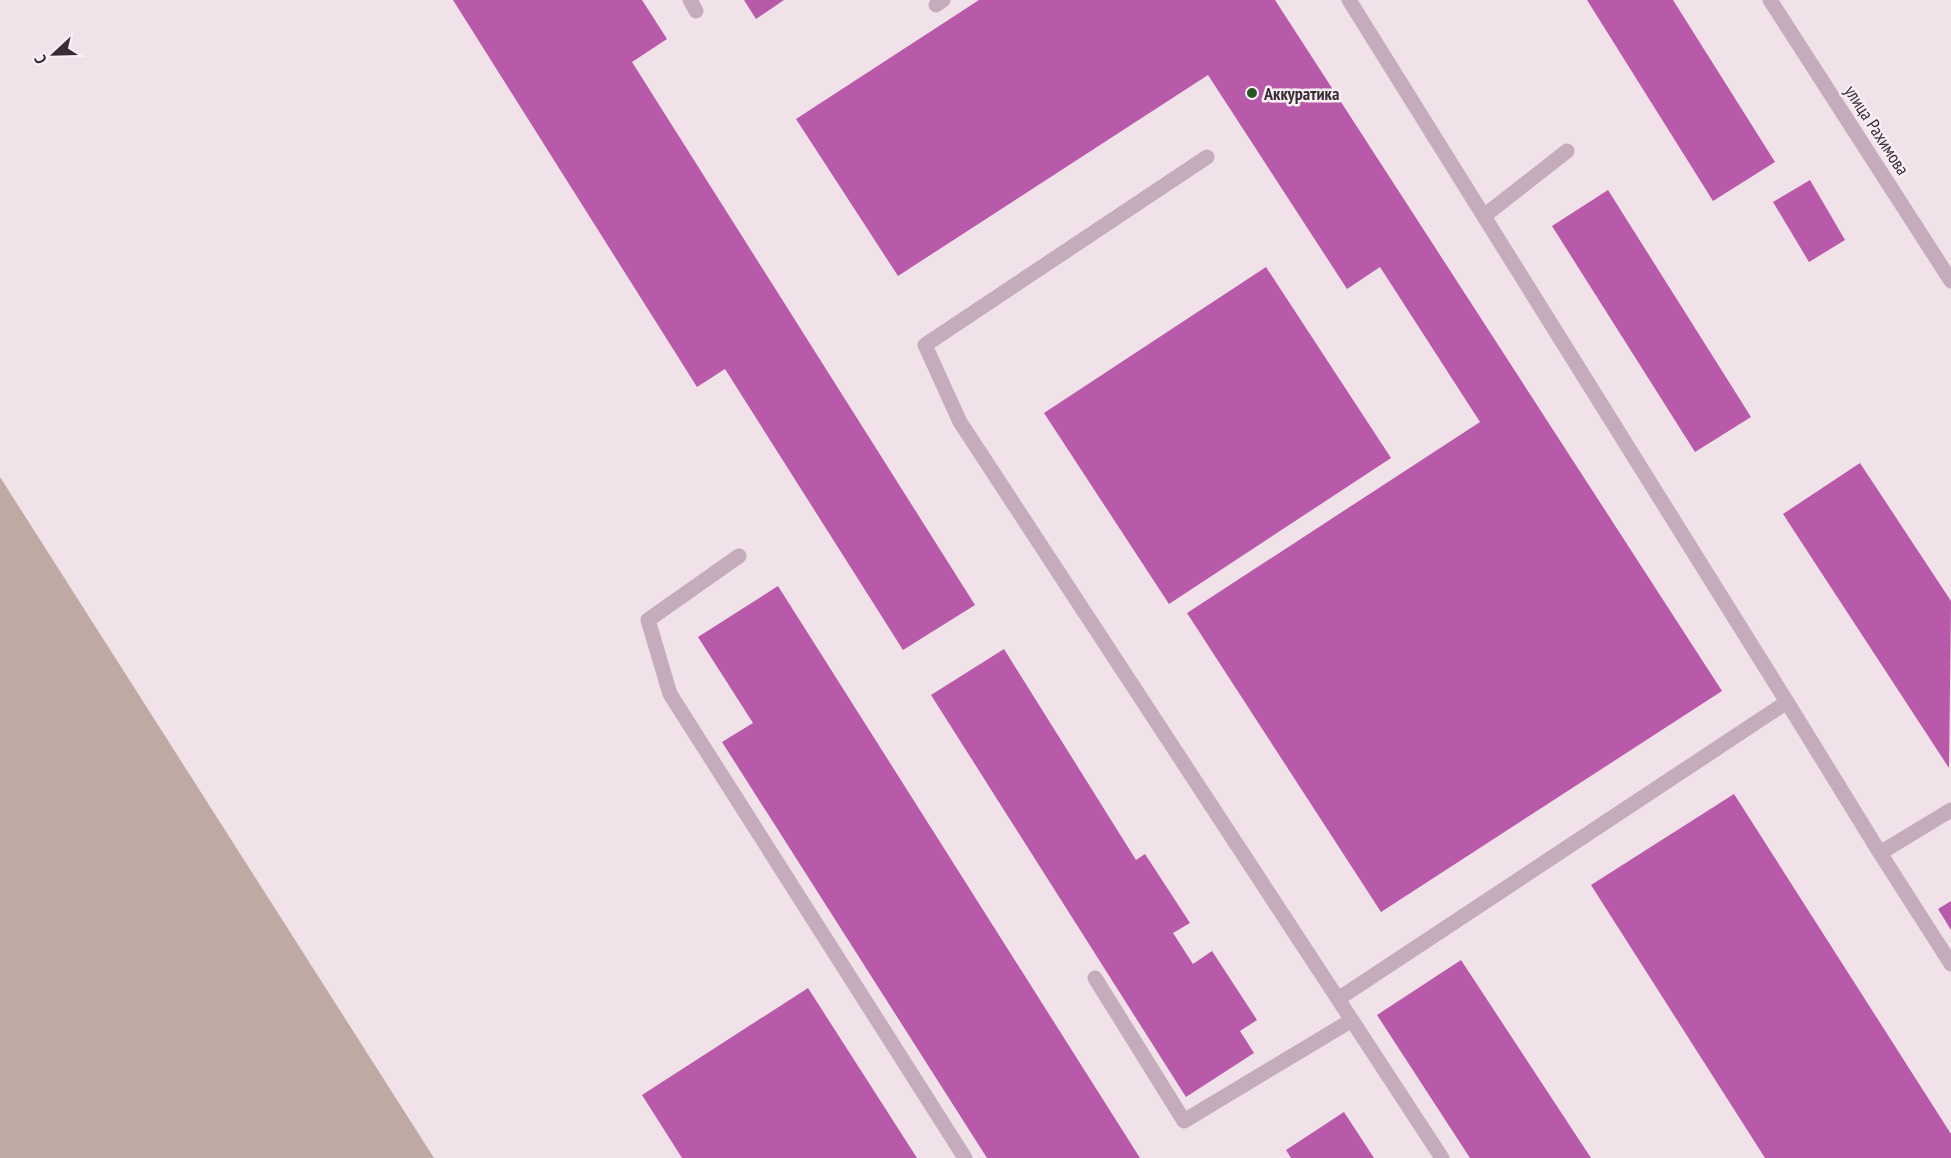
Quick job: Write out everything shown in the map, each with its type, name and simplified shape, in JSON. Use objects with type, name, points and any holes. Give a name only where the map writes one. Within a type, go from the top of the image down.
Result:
[{"type":"street","points":[[1349,0],[1951,964]]},
{"type":"street","name":"улица Рахимова","points":[[1770,0],[1951,281]]},
{"type":"street","points":[[1484,216],[1567,151]]},
{"type":"street","points":[[1207,157],[925,345],[960,422],[1442,1158]]},
{"type":"street","points":[[739,556],[648,620],[670,694],[965,1158]]},
{"type":"street","points":[[1338,999],[1787,702]]},
{"type":"street","points":[[1880,853],[1951,810]]},
{"type":"street","points":[[1095,978],[1184,1121],[1352,1020]]},
{"type":"shaded area","points":[[0,477],[434,1158],[0,1158]]},
{"type":"building","points":[[453,0],[642,0],[667,39],[632,62],[975,605],[903,650],[725,369],[697,387]]},
{"type":"building","points":[[744,0],[784,0],[756,19]]},
{"type":"building","points":[[979,0],[1275,0],[1722,691],[1381,912],[1187,613],[1480,422],[1380,267],[1347,289],[1208,75],[898,276],[796,119]]},
{"type":"building","points":[[1587,0],[1673,0],[1775,162],[1713,201]]},
{"type":"building","points":[[1810,180],[1845,240],[1809,262],[1773,202]]},
{"type":"building","points":[[1608,190],[1751,417],[1695,452],[1552,226]]},
{"type":"building","points":[[1266,267],[1391,458],[1169,604],[1044,413]]},
{"type":"building","points":[[1860,463],[1951,601],[1949,768],[1783,514]]},
{"type":"building","points":[[778,586],[1140,1158],[987,1158],[722,742],[753,723],[698,637]]},
{"type":"building","points":[[1004,649],[1136,860],[1145,854],[1190,923],[1173,933],[1193,964],[1212,951],[1257,1020],[1240,1031],[1254,1053],[1186,1097],[931,695]]},
{"type":"building","points":[[1734,794],[1951,1134],[1951,1158],[1765,1158],[1591,885]]},
{"type":"building","points":[[1951,901],[1951,930],[1938,909]]},
{"type":"building","points":[[1461,960],[1591,1158],[1470,1158],[1377,1015]]},
{"type":"building","points":[[808,988],[917,1158],[682,1158],[642,1095]]},
{"type":"building","points":[[1344,1112],[1374,1158],[1291,1158],[1286,1150]]},
{"type":"place","name":"Аккуратика","points":[[1252,93]]}]
